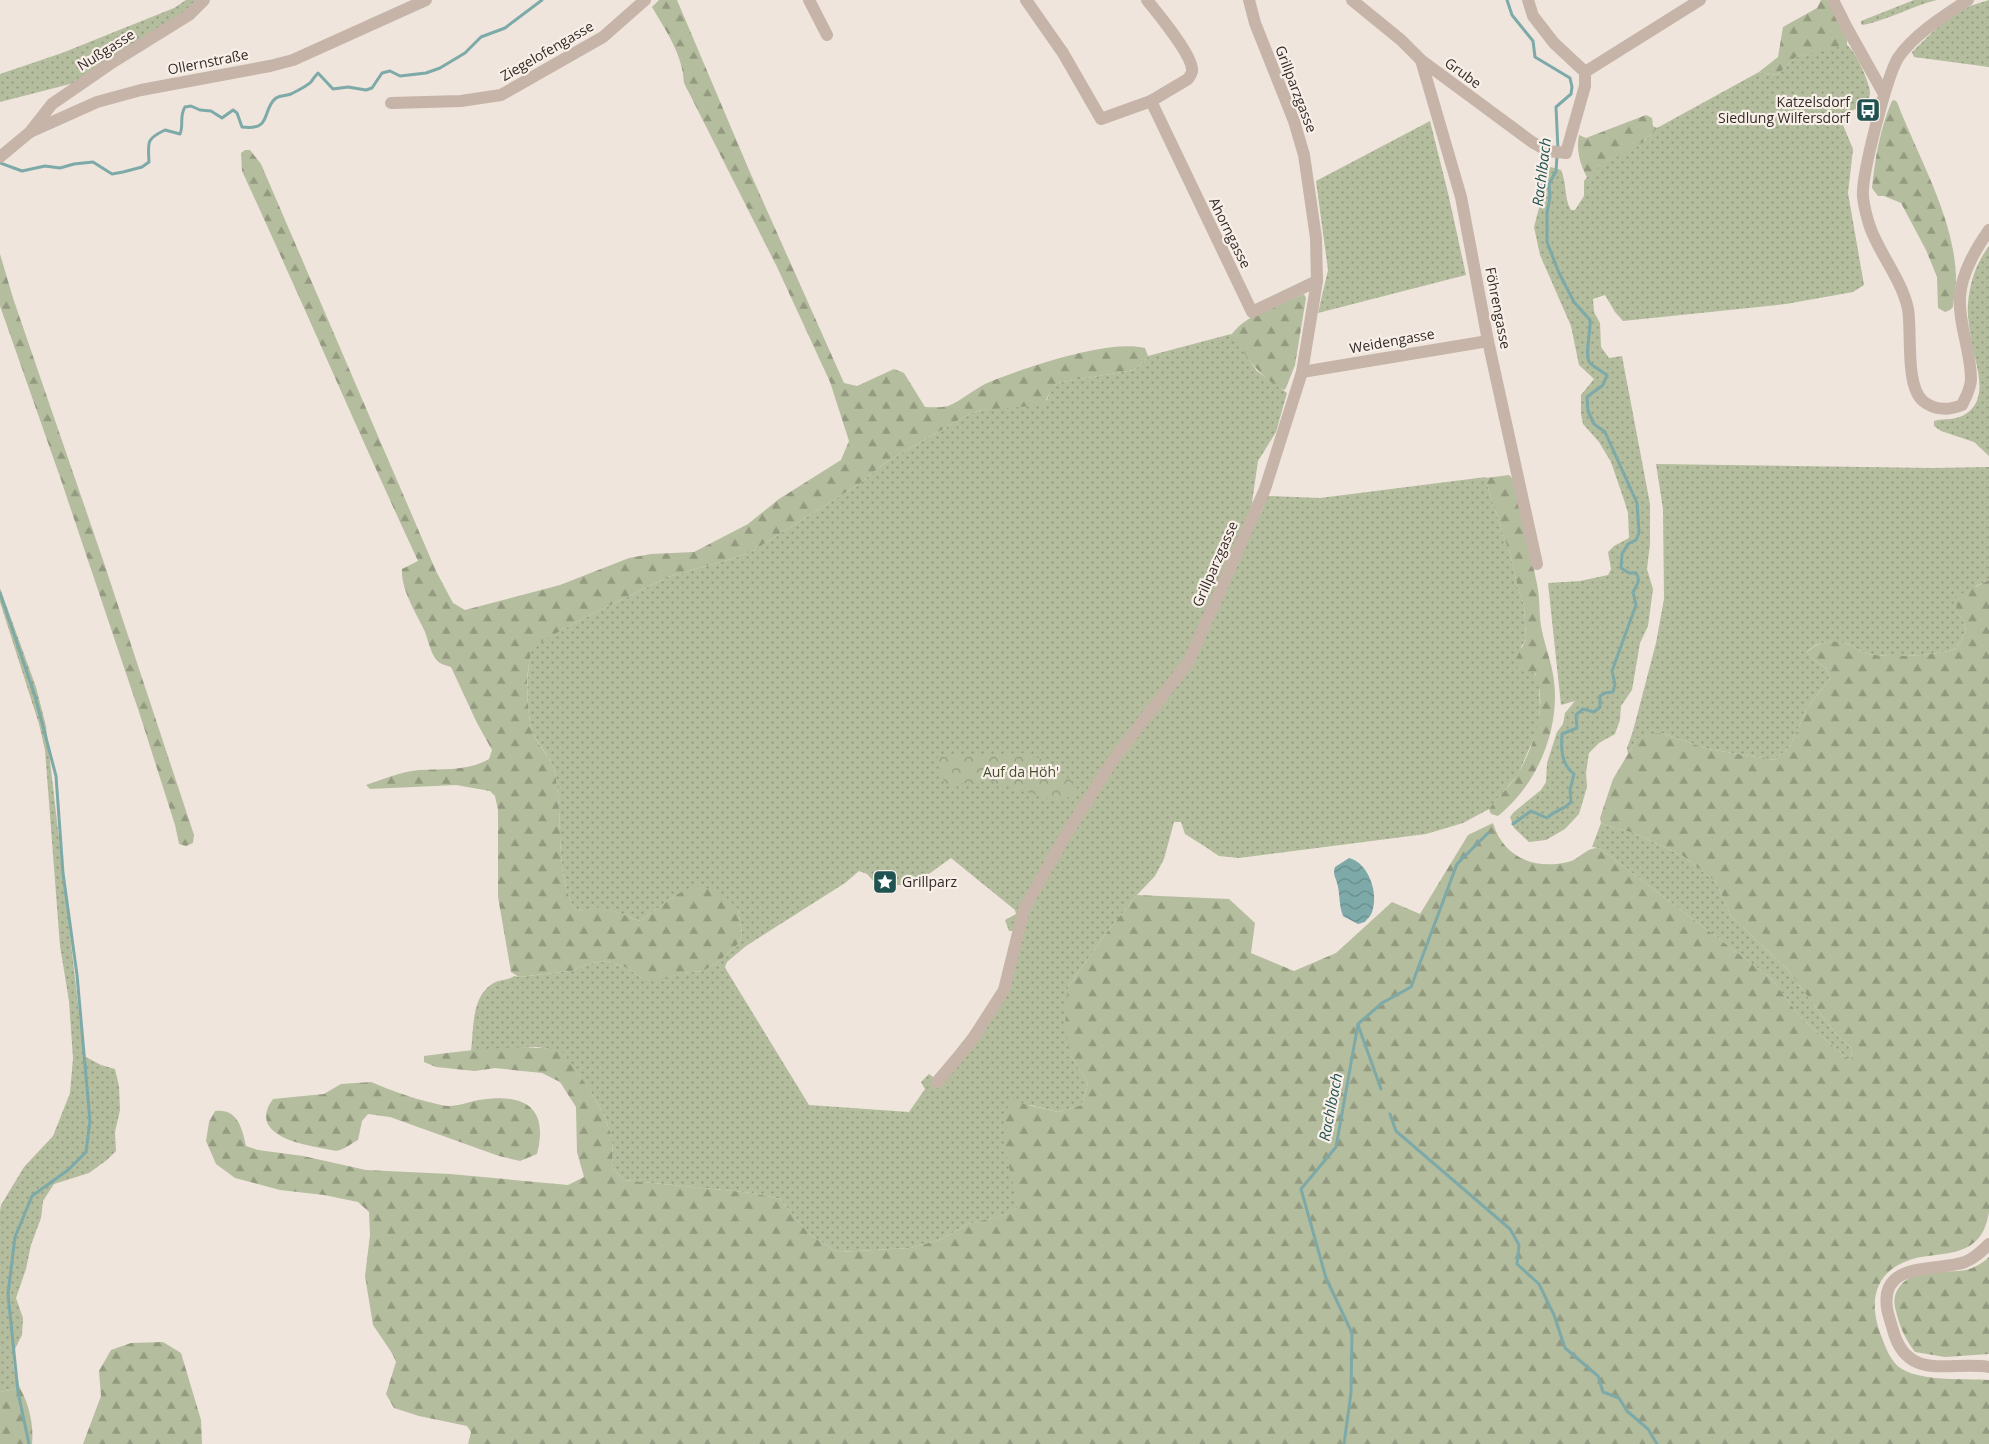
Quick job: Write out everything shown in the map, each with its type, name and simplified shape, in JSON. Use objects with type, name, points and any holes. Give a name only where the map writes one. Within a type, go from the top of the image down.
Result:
[{"type":"street","name":"Nußgasse","points":[[30,132],[52,104],[110,64],[189,15],[204,0]]},
{"type":"street","name":"Ollernstraße","points":[[1,156],[30,132],[97,102],[141,90],[293,60],[426,0]]},
{"type":"street","name":"Ziegelofengasse","points":[[391,103],[461,101],[501,95],[603,37],[645,0]]},
{"type":"street","points":[[809,0],[827,35]]},
{"type":"street","points":[[1026,0],[1063,54],[1101,119],[1151,101],[1188,79],[1192,69],[1187,54],[1147,0]]},
{"type":"street","name":"Grillparzgasse","points":[[937,1082],[970,1042],[1004,990],[1024,909],[1064,838],[1110,763],[1189,661],[1265,489],[1302,372],[1317,280],[1316,238],[1304,155],[1294,121],[1255,23],[1249,0]]},
{"type":"street","name":"Grube","points":[[1352,0],[1401,40],[1421,60],[1532,142],[1548,151],[1566,153],[1585,86],[1585,72]]},
{"type":"street","points":[[1528,0],[1533,16],[1554,43],[1585,72],[1700,0]]},
{"type":"street","points":[[1833,0],[1884,94]]},
{"type":"street","points":[[1968,0],[1945,14],[1899,57],[1884,94],[1864,179],[1863,196],[1870,226],[1900,287],[1908,309],[1913,384],[1923,401],[1938,408],[1952,409],[1962,405],[1968,394],[1971,380],[1961,316],[1960,295],[1965,276],[1977,248],[1989,230]]},
{"type":"street","name":"Föhrengasse","points":[[1421,60],[1461,197],[1488,340],[1537,564]]},
{"type":"street","name":"Ahorngasse","points":[[1151,101],[1252,312],[1317,280]]},
{"type":"street","name":"Weidengasse","points":[[1302,372],[1488,340]]},
{"type":"street","points":[[1989,1244],[1980,1254],[1965,1262],[1920,1268],[1904,1273],[1892,1282],[1887,1296],[1896,1343],[1903,1354],[1922,1364],[1938,1367],[1978,1365],[1989,1367]]},
{"type":"green space","points":[[186,0],[199,0],[181,16],[74,83],[0,102],[0,74],[62,53],[174,8]]},
{"type":"green space","points":[[659,0],[677,0],[749,170],[844,383],[857,386],[894,369],[904,373],[925,407],[942,407],[954,403],[992,381],[1068,356],[1111,347],[1130,346],[1145,348],[1148,356],[1134,370],[1057,383],[1042,405],[982,410],[971,413],[886,462],[859,484],[751,552],[668,577],[582,619],[533,646],[527,680],[530,724],[535,738],[554,769],[559,804],[561,858],[568,893],[574,909],[581,911],[588,908],[603,908],[640,921],[676,895],[693,886],[711,889],[727,898],[738,909],[742,934],[738,944],[718,962],[703,971],[683,973],[655,982],[642,978],[627,968],[607,961],[591,963],[571,971],[519,977],[511,972],[498,897],[498,810],[495,796],[490,791],[456,785],[370,789],[366,785],[412,771],[456,769],[473,766],[489,759],[492,750],[451,667],[440,663],[433,655],[425,632],[410,601],[402,577],[402,569],[418,561],[242,171],[241,153],[245,150],[250,150],[261,164],[436,571],[453,603],[465,610],[560,585],[629,558],[651,554],[694,552],[748,524],[779,499],[841,460],[849,441],[830,382],[777,267],[684,83],[681,63],[677,53],[652,7]]},
{"type":"green space","points":[[1821,0],[1828,0],[1847,40],[1847,45],[1796,57],[1777,75],[1759,72],[1778,57],[1783,27],[1817,8]]},
{"type":"green space","points":[[1914,0],[1937,0],[1882,20],[1861,24],[1861,21]]},
{"type":"green space","points":[[1989,0],[1989,67],[1914,57],[1912,52],[1943,22],[1970,6]]},
{"type":"green space","points":[[1847,45],[1858,60],[1865,74],[1870,92],[1867,104],[1849,112],[1843,125],[1853,149],[1848,193],[1864,285],[1853,292],[1786,304],[1623,321],[1605,295],[1593,299],[1594,312],[1600,323],[1601,347],[1609,358],[1622,356],[1650,504],[1650,544],[1647,569],[1653,589],[1648,626],[1640,643],[1632,690],[1621,706],[1620,720],[1615,734],[1599,743],[1589,753],[1586,773],[1587,787],[1579,814],[1565,829],[1546,840],[1529,842],[1514,828],[1510,817],[1541,790],[1546,782],[1547,763],[1557,732],[1563,724],[1565,713],[1575,701],[1561,705],[1548,583],[1580,581],[1608,575],[1611,569],[1608,552],[1614,546],[1629,538],[1628,513],[1611,462],[1599,442],[1583,424],[1581,395],[1594,379],[1579,365],[1571,326],[1540,255],[1534,227],[1539,208],[1536,187],[1540,179],[1545,175],[1547,166],[1561,170],[1569,206],[1571,210],[1575,210],[1584,196],[1584,181],[1587,177],[1591,176],[1602,163],[1639,145],[1657,128],[1759,72],[1777,75],[1796,57]]},
{"type":"green space","points":[[1894,100],[1897,102],[1934,188],[1949,232],[1954,254],[1956,280],[1953,307],[1945,312],[1938,308],[1937,277],[1926,250],[1901,203],[1884,196],[1878,196],[1872,188],[1881,133],[1888,111]]},
{"type":"green space","points":[[1646,115],[1652,118],[1653,126],[1657,128],[1654,132],[1626,153],[1606,161],[1598,167],[1591,177],[1587,177],[1579,157],[1579,135],[1586,138]]},
{"type":"green space","points":[[1430,121],[1466,275],[1318,313],[1328,270],[1316,181]]},
{"type":"green space","points":[[1989,246],[1989,456],[1974,442],[1941,431],[1934,426],[1934,421],[1963,416],[1974,407],[1978,399],[1978,371],[1972,345],[1968,303],[1974,273]]},
{"type":"green space","points":[[0,254],[13,298],[104,563],[194,835],[193,843],[186,846],[179,844],[175,825],[140,715],[0,306]]},
{"type":"green space","points":[[1304,294],[1306,298],[1295,365],[1284,390],[1260,372],[1231,335],[1238,327],[1255,315]]},
{"type":"green space","points":[[1231,334],[1257,371],[1287,393],[1276,432],[1258,461],[1251,509],[1261,514],[1267,496],[1320,498],[1486,477],[1524,605],[1526,639],[1521,647],[1539,682],[1540,707],[1538,729],[1518,774],[1489,809],[1463,823],[1426,834],[1239,858],[1219,856],[1185,834],[1181,822],[1174,822],[1164,859],[1155,876],[1104,936],[1068,987],[1071,1056],[1088,1083],[1082,1105],[1058,1112],[1030,1105],[1008,1131],[1018,1207],[1008,1214],[968,1224],[942,1239],[911,1248],[837,1252],[809,1234],[780,1199],[753,1193],[623,1180],[613,1168],[612,1137],[604,1115],[588,1087],[561,1051],[537,1047],[471,1051],[473,1023],[480,997],[492,984],[514,976],[571,971],[591,963],[607,961],[627,968],[642,978],[655,981],[683,973],[703,971],[718,962],[738,944],[742,934],[738,909],[676,895],[640,921],[603,909],[595,908],[581,911],[574,909],[568,893],[561,858],[559,804],[554,769],[535,737],[530,724],[527,688],[532,646],[668,577],[751,552],[859,484],[886,462],[971,413],[1047,400],[1051,388],[1057,383],[1134,370],[1148,356]],"holes":[[[951,858],[1015,910],[1016,914],[1005,920],[1009,931],[1013,931],[998,991],[988,1009],[936,1076],[933,1077],[929,1074],[921,1082],[925,1089],[909,1112],[809,1105],[725,967],[727,962],[746,946],[845,883],[859,871],[867,874],[877,885],[904,885],[926,876]]]},
{"type":"green space","points":[[1656,464],[1933,468],[1989,467],[1989,580],[1976,586],[1956,611],[1964,622],[1966,631],[1956,649],[1925,655],[1901,656],[1868,654],[1842,642],[1826,642],[1811,648],[1807,652],[1814,660],[1826,668],[1830,679],[1808,706],[1790,746],[1775,760],[1708,749],[1661,733],[1637,739],[1628,754],[1627,748],[1656,643],[1664,599],[1663,509]]},
{"type":"green space","points":[[1509,475],[1514,480],[1537,584],[1541,626],[1553,674],[1555,700],[1549,737],[1543,755],[1524,789],[1498,816],[1491,814],[1489,809],[1512,782],[1524,762],[1530,750],[1540,711],[1539,685],[1535,673],[1518,670],[1516,659],[1526,639],[1524,605],[1486,478]]},
{"type":"green space","points":[[1989,580],[1989,1212],[1984,1230],[1971,1245],[1952,1252],[1916,1258],[1902,1263],[1891,1270],[1883,1278],[1878,1288],[1875,1299],[1875,1311],[1877,1324],[1887,1351],[1901,1369],[1938,1378],[1989,1380],[1989,1444],[468,1444],[471,1432],[467,1426],[419,1416],[394,1408],[386,1394],[396,1362],[373,1325],[365,1276],[370,1235],[369,1212],[358,1202],[324,1195],[280,1190],[235,1178],[216,1164],[206,1141],[209,1122],[215,1111],[222,1111],[229,1113],[237,1120],[243,1132],[246,1146],[258,1150],[303,1156],[366,1170],[450,1174],[568,1185],[584,1177],[577,1152],[576,1107],[560,1082],[542,1073],[495,1068],[475,1071],[436,1067],[424,1062],[424,1056],[476,1050],[544,1048],[561,1050],[588,1087],[604,1115],[612,1137],[613,1168],[623,1180],[753,1193],[780,1199],[809,1234],[837,1252],[911,1248],[942,1239],[968,1224],[1007,1214],[1018,1207],[1004,1143],[1008,1131],[1003,1118],[1011,1101],[1058,1112],[1082,1105],[1088,1083],[1071,1056],[1065,1027],[1068,987],[1104,936],[1137,895],[1229,899],[1255,923],[1251,953],[1294,971],[1336,953],[1392,902],[1420,914],[1468,835],[1493,823],[1504,845],[1512,852],[1532,862],[1555,864],[1568,862],[1590,849],[1599,848],[1772,979],[1800,1017],[1849,1060],[1852,1058],[1851,1048],[1835,1033],[1788,970],[1731,916],[1716,882],[1683,856],[1634,833],[1605,825],[1601,823],[1600,818],[1613,779],[1637,739],[1645,735],[1661,733],[1708,749],[1775,760],[1790,746],[1808,706],[1830,679],[1826,668],[1814,660],[1807,652],[1821,643],[1831,641],[1842,642],[1865,653],[1878,655],[1925,655],[1956,649],[1966,631],[1964,622],[1956,611],[1957,596]]},
{"type":"green space","points":[[0,588],[36,687],[46,726],[84,1056],[101,1065],[115,1069],[119,1086],[120,1110],[115,1132],[116,1151],[89,1173],[54,1184],[43,1201],[41,1218],[16,1298],[23,1318],[22,1335],[13,1353],[14,1370],[20,1388],[0,1392],[1,1205],[24,1167],[53,1136],[70,1093],[73,1058],[69,1001],[60,946],[45,750],[39,724],[0,602]]},
{"type":"green space","name":"Auf da Höh'","points":[[1023,753],[1044,760],[1077,785],[1076,793],[1060,802],[989,781],[945,785],[937,757]]},
{"type":"green space","points":[[1601,823],[1634,833],[1683,856],[1716,882],[1731,916],[1788,970],[1835,1033],[1851,1048],[1852,1059],[1849,1060],[1800,1017],[1772,979],[1599,848],[1592,847]]},
{"type":"green space","points":[[371,1082],[410,1097],[445,1106],[495,1098],[520,1101],[529,1106],[536,1114],[540,1138],[537,1154],[520,1161],[499,1156],[390,1117],[368,1114],[362,1121],[358,1140],[338,1151],[333,1151],[289,1140],[271,1128],[267,1120],[267,1111],[273,1099],[324,1094],[341,1084]]},
{"type":"green space","points":[[1989,1257],[1989,1354],[1945,1357],[1915,1352],[1903,1333],[1895,1307],[1895,1295],[1900,1286],[1914,1276],[1922,1274],[1969,1269]]},
{"type":"green space","points":[[163,1342],[181,1353],[201,1420],[202,1444],[83,1444],[101,1396],[99,1371],[111,1350],[131,1343]]},
{"type":"green space","points":[[20,1388],[30,1415],[32,1444],[0,1444],[0,1392]]},
{"type":"water","points":[[1349,858],[1362,866],[1371,880],[1373,888],[1374,905],[1371,913],[1365,922],[1358,924],[1343,916],[1334,875],[1335,867]]},
{"type":"waterway","points":[[0,163],[22,171],[45,166],[60,168],[93,162],[112,174],[142,167],[149,162],[149,145],[154,136],[165,130],[180,134],[182,114],[185,107],[191,106],[200,110],[211,111],[222,118],[233,110],[237,113],[242,127],[258,126],[262,123],[276,98],[291,94],[304,87],[318,73],[333,89],[348,87],[366,90],[372,88],[382,73],[390,71],[400,76],[426,73],[440,68],[465,53],[481,37],[505,28],[542,0]]},
{"type":"waterway","name":"Rachlbach","points":[[1507,0],[1512,15],[1533,41],[1535,57],[1570,78],[1571,94],[1556,107],[1558,150]]},
{"type":"waterway","name":"Rachlbach","points":[[1513,824],[1531,811],[1547,818],[1571,802],[1570,790],[1574,774],[1564,761],[1562,734],[1577,728],[1576,715],[1583,709],[1594,712],[1600,707],[1600,696],[1613,692],[1615,684],[1612,671],[1636,605],[1633,592],[1638,580],[1636,573],[1629,573],[1621,568],[1622,554],[1628,544],[1636,540],[1639,533],[1637,503],[1605,432],[1594,424],[1588,411],[1587,397],[1603,385],[1607,375],[1588,360],[1590,320],[1574,302],[1559,273],[1547,242],[1549,184],[1556,171],[1557,156]]},
{"type":"waterway","points":[[0,593],[35,696],[56,776],[63,873],[77,975],[90,1121],[86,1152],[68,1170],[32,1196],[15,1237],[8,1294],[18,1392],[29,1444]]},
{"type":"waterway","name":"Rachlbach","points":[[1344,1444],[1351,1393],[1352,1333],[1326,1278],[1301,1189],[1336,1147],[1358,1024],[1382,1003],[1411,987],[1457,864],[1488,833]]},
{"type":"waterway","points":[[1358,1025],[1381,1089]]},
{"type":"waterway","points":[[1390,1114],[1396,1131],[1510,1229],[1519,1245],[1517,1264],[1539,1284],[1554,1315],[1565,1348],[1598,1376],[1603,1392],[1619,1398],[1627,1411],[1648,1429],[1657,1444]]},
{"type":"place","name":"Katzelsdorf Siedlung Wilfersdorf","points":[[1868,110]]},
{"type":"place","name":"Grillparz","points":[[885,882]]}]
